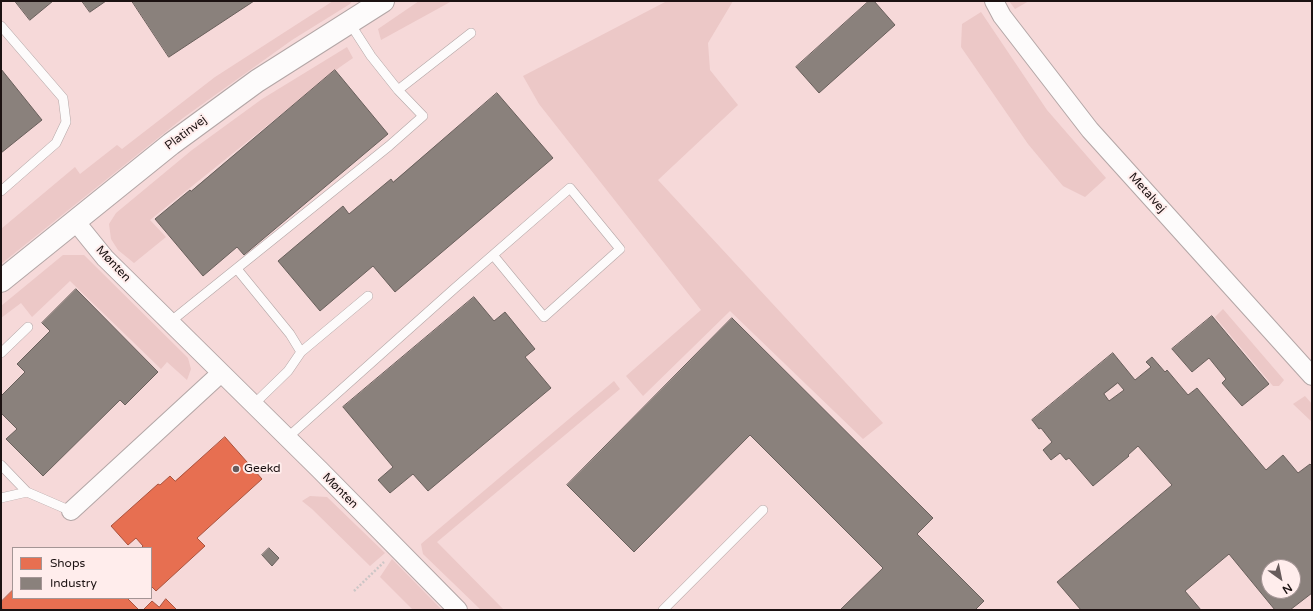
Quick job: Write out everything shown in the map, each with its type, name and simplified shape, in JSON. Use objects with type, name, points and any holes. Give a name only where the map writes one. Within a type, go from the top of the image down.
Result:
[{"type":"street","name":"Platinvej","points":[[1,281],[171,144],[257,81],[382,1]]},
{"type":"street","name":"Metalvej","points":[[994,1],[1002,16],[1090,130],[1312,376]]},
{"type":"street","name":"Mønten","points":[[75,221],[105,258],[458,610]]},
{"type":"street","points":[[71,511],[221,373]]},
{"type":"lane","points":[[170,322],[389,146],[423,116],[398,90],[371,56],[349,22]]},
{"type":"lane","points":[[1,26],[63,98],[66,122],[56,143],[1,191]]},
{"type":"lane","points":[[398,90],[471,33]]},
{"type":"lane","points":[[287,438],[493,255],[570,188],[620,249],[544,317],[493,255]]},
{"type":"lane","points":[[237,269],[290,334],[301,352]]},
{"type":"lane","points":[[253,405],[288,371],[301,352],[368,296]]},
{"type":"lane","points":[[1,353],[28,327]]},
{"type":"lane","points":[[1,465],[27,492],[71,511]]},
{"type":"lane","points":[[1,498],[27,492]]},
{"type":"lane","points":[[663,610],[764,510]]},
{"type":"path","points":[[354,591],[397,548]]},
{"type":"shaded area","points":[[1,1],[1312,1],[1312,610],[1,610]]},
{"type":"shaded area","points":[[333,1],[352,1],[350,4],[292,40],[183,118],[1,264],[1,229],[75,167],[80,174],[117,145],[122,149],[215,77]]},
{"type":"shaded area","points":[[419,1],[452,1],[381,40],[378,29]]},
{"type":"shaded area","points":[[667,1],[733,1],[708,43],[710,70],[738,105],[658,180],[883,423],[863,439],[730,311],[643,396],[626,376],[701,310],[539,104],[523,76]]},
{"type":"shaded area","points":[[1009,1],[1029,1],[1015,9]]},
{"type":"shaded area","points":[[981,12],[1047,110],[1106,178],[1085,197],[1063,186],[1028,144],[961,47],[962,24]]},
{"type":"shaded area","points":[[347,47],[353,58],[150,220],[166,237],[134,263],[118,250],[111,239],[109,224],[116,213],[192,150],[262,99]]},
{"type":"shaded area","points":[[63,255],[84,255],[188,358],[191,369],[187,380],[167,362],[161,369],[70,281],[32,317],[21,303],[1,318],[1,306]]},
{"type":"shaded area","points":[[1223,309],[1284,380],[1279,386],[1273,386],[1215,317]]},
{"type":"shaded area","points":[[614,381],[620,389],[437,542],[504,610],[481,610],[423,554],[421,544]]},
{"type":"shaded area","points":[[1305,396],[1312,404],[1312,422],[1293,404]]},
{"type":"shaded area","points":[[310,496],[327,497],[385,553],[370,566],[302,501]]},
{"type":"shaded area","points":[[392,559],[442,610],[413,610],[380,577]]},
{"type":"building: Shops","points":[[225,437],[262,479],[197,538],[205,546],[156,591],[152,587],[152,547],[142,547],[143,546],[136,538],[128,545],[111,526],[158,484],[160,485],[170,476],[175,481]]},
{"type":"building: Shops","points":[[12,591],[12,599],[128,599],[139,610],[2,610],[1,602]]},
{"type":"building: Shops","points":[[166,599],[177,610],[143,610],[152,601],[159,607]]},
{"type":"building: Industry","points":[[15,1],[53,1],[30,20]]},
{"type":"building: Industry","points":[[82,1],[106,1],[90,12]]},
{"type":"building: Industry","points":[[132,1],[254,1],[169,57]]},
{"type":"building: Industry","points":[[869,1],[874,1],[895,25],[819,93],[796,67]]},
{"type":"building: Industry","points":[[1,69],[42,120],[1,153]]},
{"type":"building: Industry","points":[[335,70],[388,134],[244,255],[237,247],[203,276],[155,219],[190,190],[191,191]]},
{"type":"building: Industry","points":[[497,93],[553,158],[395,292],[373,266],[320,311],[278,261],[343,206],[349,214],[391,179],[393,182]]},
{"type":"building: Industry","points":[[76,289],[158,372],[125,405],[120,400],[43,476],[6,439],[17,429],[1,413],[1,396],[25,372],[17,364],[50,331],[42,323]]},
{"type":"building: Industry","points":[[474,297],[494,321],[505,312],[535,349],[525,357],[551,388],[428,491],[413,474],[390,493],[378,480],[393,467],[343,407]]},
{"type":"building: Industry","points":[[1212,316],[1269,384],[1242,406],[1222,383],[1226,379],[1209,358],[1192,372],[1172,349]]},
{"type":"building: Industry","points":[[732,318],[933,518],[917,534],[984,601],[975,610],[840,610],[883,568],[750,435],[634,552],[567,485]]},
{"type":"building: Industry","points":[[1113,353],[1135,380],[1151,367],[1146,362],[1152,357],[1165,372],[1167,370],[1188,395],[1197,388],[1266,470],[1283,455],[1298,473],[1310,464],[1312,466],[1312,593],[1290,610],[1275,610],[1266,599],[1301,599],[1301,559],[1261,559],[1261,593],[1229,554],[1185,591],[1201,610],[1081,610],[1057,582],[1172,485],[1138,446],[1128,455],[1129,456],[1093,486],[1069,458],[1066,460],[1060,453],[1051,460],[1043,450],[1052,442],[1041,428],[1039,429],[1032,420]],"holes":[[[1118,383],[1124,390],[1109,401],[1104,394]]]},
{"type":"building: Industry","points":[[269,548],[279,558],[272,566],[262,555]]},
{"type":"place","name":"Geekd","points":[[236,469]]}]
